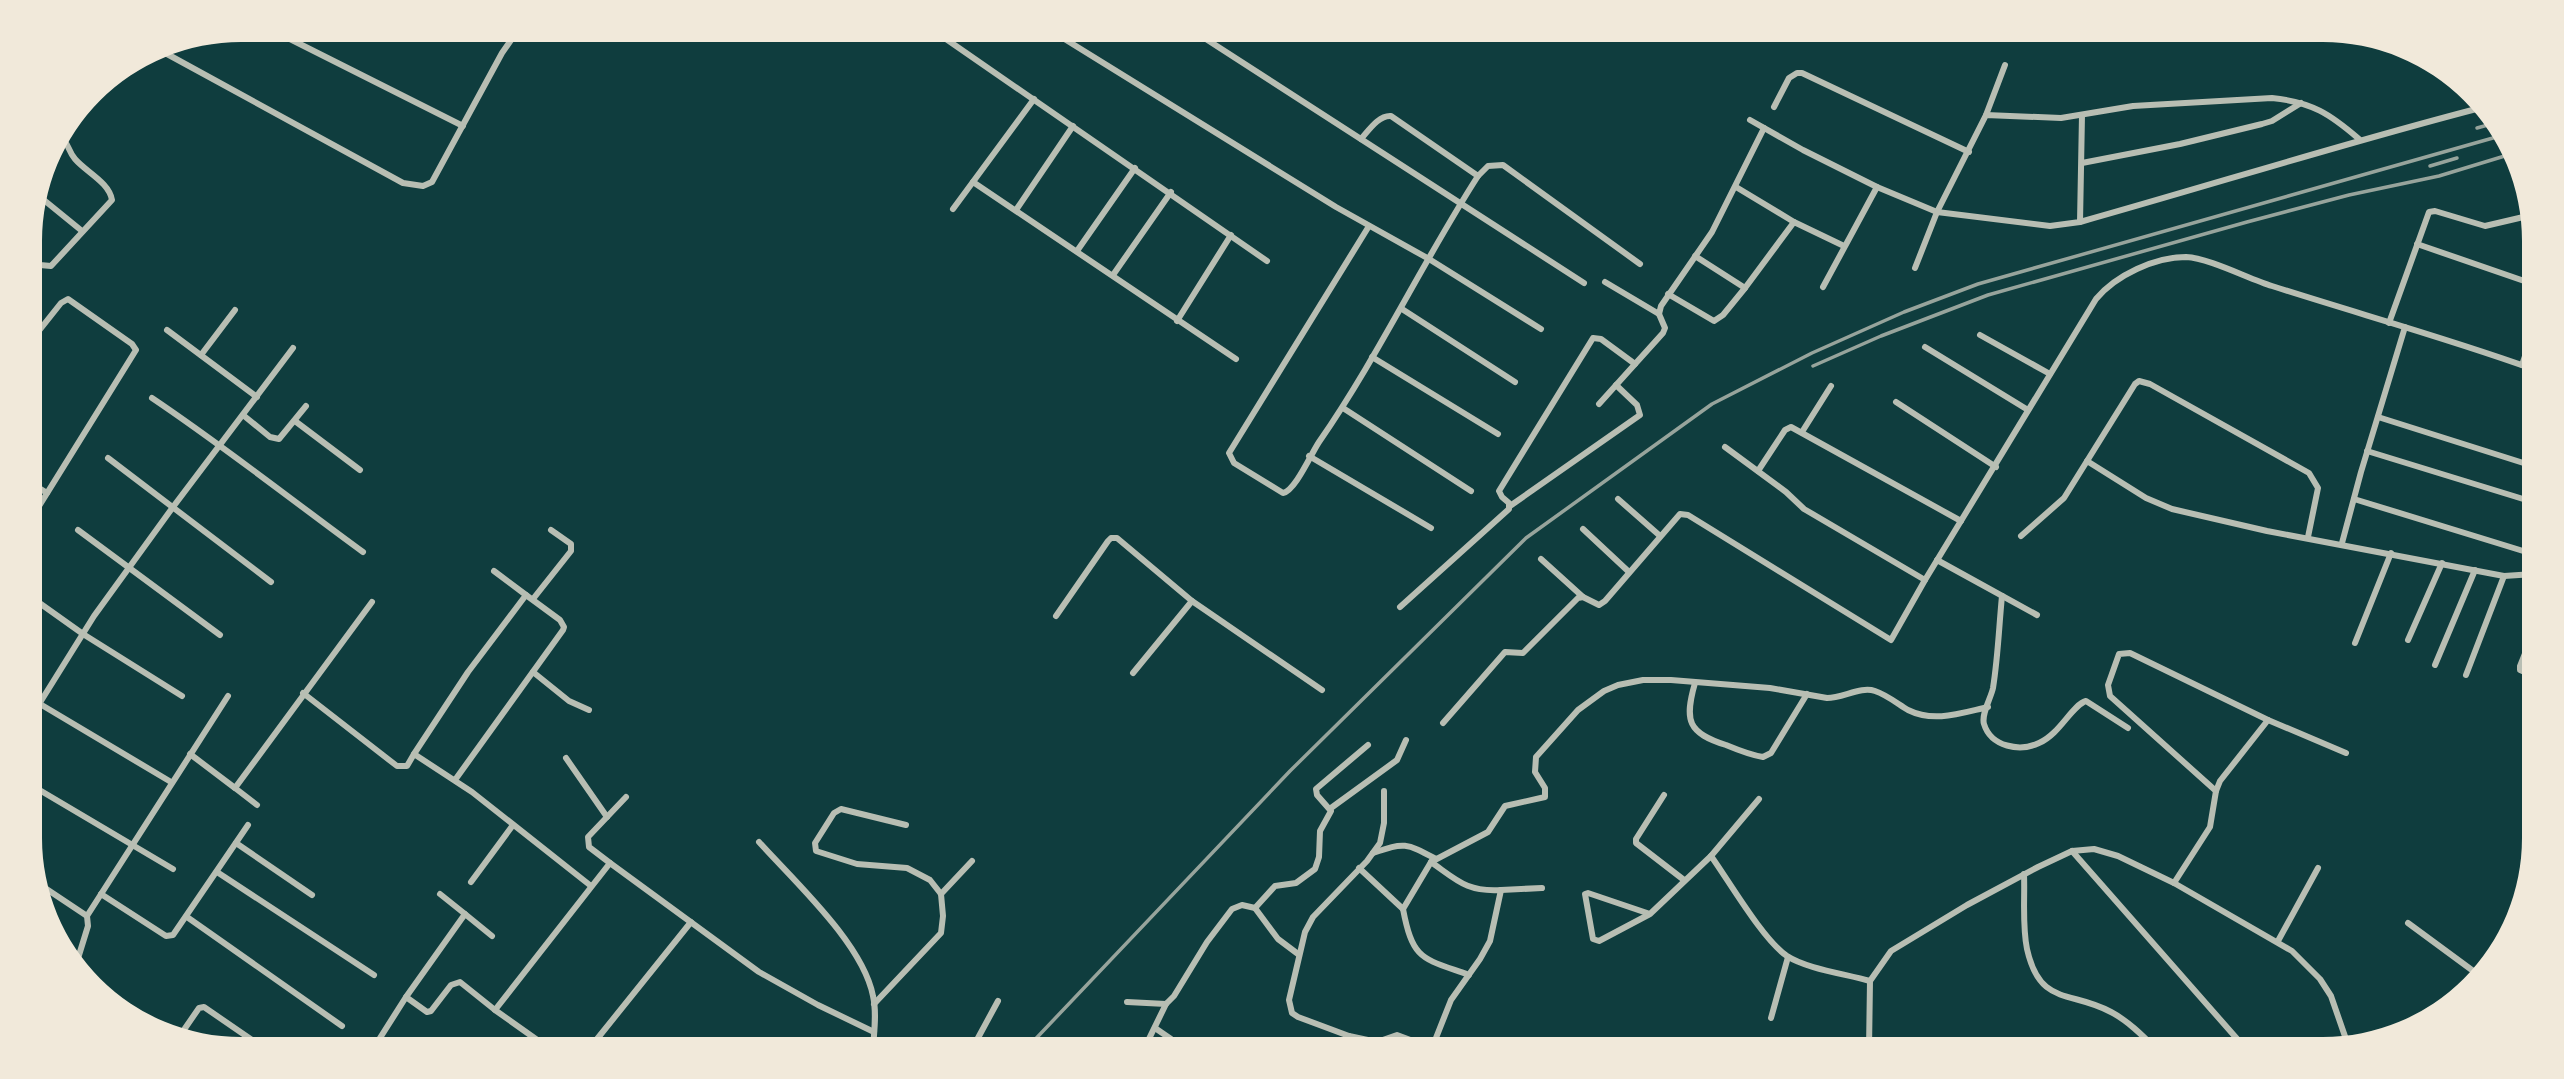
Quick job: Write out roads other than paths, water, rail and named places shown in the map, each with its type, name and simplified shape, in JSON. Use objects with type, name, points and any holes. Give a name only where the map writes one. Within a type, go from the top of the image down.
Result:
[{"type":"street","points":[[296,42],[463,126]]},
{"type":"street","points":[[170,55],[403,183],[423,186],[432,181],[511,42]]},
{"type":"street","points":[[951,42],[1171,192],[1267,261]]},
{"type":"street","points":[[1070,42],[1541,329]]},
{"type":"street","points":[[1211,42],[1584,283]]},
{"type":"street","points":[[1915,268],[1937,212],[1986,116],[2005,65]]},
{"type":"street","points":[[1774,107],[1790,78],[1797,73],[1802,74],[1969,152]]},
{"type":"street","points":[[1986,116],[2061,118],[2133,106],[2258,97],[2301,103],[2328,114],[2360,139]]},
{"type":"street","points":[[953,209],[1034,99]]},
{"type":"street","points":[[2081,163],[2189,142],[2273,121],[2301,103]]},
{"type":"street","points":[[1750,120],[1877,187],[1937,212],[2050,226],[2080,222],[2360,139],[2472,110]]},
{"type":"street","points":[[2080,222],[2082,115]]},
{"type":"street","points":[[1361,139],[1380,119],[1391,116],[1478,176]]},
{"type":"street","points":[[1016,210],[1073,126]]},
{"type":"street","points":[[1659,314],[1668,294],[1695,256],[1735,187],[1764,128]]},
{"type":"street","points":[[42,265],[51,266],[111,203],[112,197],[108,190],[74,159],[68,144]]},
{"type":"street","points":[[1369,226],[1229,453],[1234,463],[1283,493],[1292,489],[1309,456],[1343,408],[1461,203],[1478,176],[1488,166],[1495,164],[1508,167],[1640,264]]},
{"type":"street","points":[[1077,251],[1135,168]]},
{"type":"street","points":[[973,182],[1236,359]]},
{"type":"street","points":[[1735,187],[1794,222],[1844,246]]},
{"type":"street","points":[[1823,287],[1877,187]]},
{"type":"street","points":[[1112,275],[1171,192]]},
{"type":"street","points":[[46,202],[82,231]]},
{"type":"street","points":[[2389,323],[2427,215],[2431,211],[2485,226],[2520,218]]},
{"type":"street","points":[[1668,294],[1714,321],[1723,315],[1745,288],[1794,222]]},
{"type":"street","points":[[1177,321],[1231,235]]},
{"type":"street","points":[[2417,244],[2522,280]]},
{"type":"street","points":[[1695,256],[1745,288]]},
{"type":"street","points":[[1541,559],[1583,597],[1595,604],[1602,604],[1676,516],[1683,513],[1891,640],[2028,410],[2106,287],[2116,279],[2177,257],[2191,257],[2522,365]]},
{"type":"street","points":[[1599,404],[1665,328],[1659,314],[1605,282]]},
{"type":"street","points":[[42,327],[61,303],[68,299],[132,344],[136,350],[42,501]]},
{"type":"street","points":[[1402,309],[1515,382]]},
{"type":"street","points":[[201,355],[236,310]]},
{"type":"street","points":[[2342,544],[2405,327]]},
{"type":"street","points":[[167,330],[257,397]]},
{"type":"street","points":[[1980,335],[2050,374]]},
{"type":"street","points":[[1510,506],[1499,491],[1593,338],[1601,339],[1635,364]]},
{"type":"street","points":[[1925,347],[2028,410]]},
{"type":"street","points":[[42,701],[83,634],[130,567],[293,348]]},
{"type":"street","points":[[1372,357],[1498,434]]},
{"type":"street","points":[[2021,536],[2064,499],[2135,384],[2144,381],[2309,473],[2318,488],[2308,537]]},
{"type":"street","points":[[1400,607],[1510,506],[1640,415],[1637,405],[1616,385]]},
{"type":"street","points":[[1802,432],[1831,386]]},
{"type":"street","points":[[152,398],[220,443],[363,552]]},
{"type":"street","points":[[1896,402],[1996,467]]},
{"type":"street","points":[[243,415],[274,439],[284,436],[306,406]]},
{"type":"street","points":[[1343,408],[1471,491]]},
{"type":"street","points":[[2378,417],[2522,463]]},
{"type":"street","points":[[295,421],[360,470]]},
{"type":"street","points":[[1758,471],[1785,430],[1791,427],[1961,521]]},
{"type":"street","points":[[1725,447],[1804,509],[1925,580]]},
{"type":"street","points":[[2367,451],[2522,499]]},
{"type":"street","points":[[1309,456],[1431,528]]},
{"type":"street","points":[[108,458],[271,582]]},
{"type":"street","points":[[2087,461],[2159,505],[2240,526],[2504,576],[2522,575]]},
{"type":"street","points":[[42,490],[47,493]]},
{"type":"street","points":[[1618,499],[1659,536]]},
{"type":"street","points":[[2354,499],[2522,551]]},
{"type":"street","points":[[1583,529],[1629,572]]},
{"type":"street","points":[[78,530],[220,635]]},
{"type":"street","points":[[303,693],[397,766],[407,766],[468,672],[571,551],[570,544],[551,530]]},
{"type":"street","points":[[1056,616],[1111,538],[1117,538],[1192,601],[1322,690]]},
{"type":"street","points":[[2355,643],[2390,553]]},
{"type":"street","points":[[1937,560],[2037,615]]},
{"type":"street","points":[[2408,640],[2442,563]]},
{"type":"street","points":[[2435,665],[2475,570]]},
{"type":"street","points":[[456,780],[564,626],[560,620],[494,571]]},
{"type":"street","points":[[2466,675],[2504,576]]},
{"type":"street","points":[[2002,596],[1993,688],[1984,719],[1986,728],[2000,742],[2015,749],[2036,745],[2056,733],[2078,705],[2086,701],[2128,728]]},
{"type":"street","points":[[1443,723],[1505,652],[1523,653],[1578,598],[1583,597]]},
{"type":"street","points":[[1133,673],[1192,601]]},
{"type":"street","points":[[235,788],[372,602]]},
{"type":"street","points":[[42,605],[182,696]]},
{"type":"street","points":[[2216,790],[2113,701],[2108,685],[2119,654],[2130,653],[2268,720],[2346,753]]},
{"type":"street","points":[[533,672],[569,701],[589,710]]},
{"type":"street","points":[[1403,909],[1433,860],[1488,832],[1502,809],[1509,804],[1545,797],[1545,788],[1535,772],[1536,757],[1567,719],[1590,700],[1604,691],[1629,682],[1695,682],[1752,686],[1838,698],[1865,690],[1875,691],[1912,712],[1932,717],[1988,707]]},
{"type":"street","points":[[1695,682],[1689,707],[1692,723],[1698,734],[1763,757],[1772,753],[1807,694]]},
{"type":"street","points":[[79,953],[88,926],[87,916],[228,696]]},
{"type":"street","points":[[42,705],[171,782]]},
{"type":"street","points":[[2174,883],[2210,827],[2220,781],[2268,720]]},
{"type":"street","points":[[1255,908],[1275,886],[1296,883],[1315,869],[1319,857],[1320,831],[1331,813],[1331,808],[1397,760],[1406,740]]},
{"type":"street","points":[[1331,808],[1317,795],[1316,789],[1368,745]]},
{"type":"street","points":[[190,754],[257,805]]},
{"type":"street","points":[[414,754],[456,780],[591,886]]},
{"type":"street","points":[[566,758],[607,817]]},
{"type":"street","points":[[42,791],[173,869]]},
{"type":"street","points":[[1354,1037],[1292,1013],[1289,1000],[1298,954],[1308,923],[1380,844],[1383,834],[1384,791]]},
{"type":"street","points":[[1664,795],[1636,843],[1684,880]]},
{"type":"street","points":[[626,797],[588,837],[587,843],[592,850],[759,972],[783,987],[874,1032]]},
{"type":"street","points":[[1650,914],[1585,894],[1593,939],[1596,941],[1650,914],[1711,856],[1759,799]]},
{"type":"street","points":[[874,1004],[941,933],[941,894],[930,880],[915,871],[900,866],[857,864],[820,853],[814,848],[834,813],[841,809],[906,825]]},
{"type":"street","points":[[101,894],[166,936],[173,935],[248,825]]},
{"type":"street","points":[[471,882],[513,825]]},
{"type":"street","points":[[759,842],[855,951],[869,978],[874,1004],[874,1037]]},
{"type":"street","points":[[236,843],[312,895]]},
{"type":"street","points":[[1373,853],[1401,844],[1415,848],[1470,888],[1483,891],[1542,888]]},
{"type":"street","points":[[1869,1037],[1871,981],[1891,951],[2024,874],[2072,851],[2094,849],[2106,851],[2174,883],[2278,941],[2306,963],[2320,979],[2331,996],[2345,1036]]},
{"type":"street","points":[[2072,851],[2235,1037]]},
{"type":"street","points":[[1711,856],[1770,939],[1788,957],[1871,981]]},
{"type":"street","points":[[941,894],[972,861]]},
{"type":"street","points":[[495,1010],[610,863]]},
{"type":"street","points":[[1360,868],[1403,909],[1408,936],[1417,952],[1432,961],[1469,975]]},
{"type":"street","points":[[2278,941],[2318,869]]},
{"type":"street","points":[[217,872],[374,975]]},
{"type":"street","points":[[2024,874],[2026,937],[2033,969],[2039,979],[2061,997],[2089,1003],[2110,1012],[2144,1037]]},
{"type":"street","points":[[1437,1037],[1451,1000],[1490,941],[1501,890]]},
{"type":"street","points":[[49,891],[87,916]]},
{"type":"street","points":[[440,894],[492,936]]},
{"type":"street","points":[[1150,1037],[1166,1004],[1232,909],[1242,905],[1255,908],[1278,939],[1298,954]]},
{"type":"street","points":[[381,1037],[465,914]]},
{"type":"street","points":[[187,917],[342,1026]]},
{"type":"street","points":[[599,1037],[691,922]]},
{"type":"street","points":[[2408,923],[2472,970]]},
{"type":"street","points":[[1771,1018],[1788,957]]},
{"type":"street","points":[[406,997],[427,1012],[431,1011],[451,985],[460,982],[533,1037]]},
{"type":"street","points":[[978,1037],[998,1000]]},
{"type":"street","points":[[1127,1002],[1166,1004]]},
{"type":"street","points":[[185,1029],[199,1008],[204,1007],[248,1037]]},
{"type":"street","points":[[1155,1028],[1168,1037]]},
{"type":"railway","points":[[2477,128],[2485,126]]},
{"type":"railway","points":[[1037,1037],[1290,771],[1526,538],[1712,404],[1812,353],[1904,312],[1978,284],[2493,138]]},
{"type":"railway","points":[[1813,366],[1881,336],[1988,295],[2247,222],[2349,195],[2439,176],[2503,157]]},
{"type":"railway","points":[[2430,166],[2457,158]]}]
